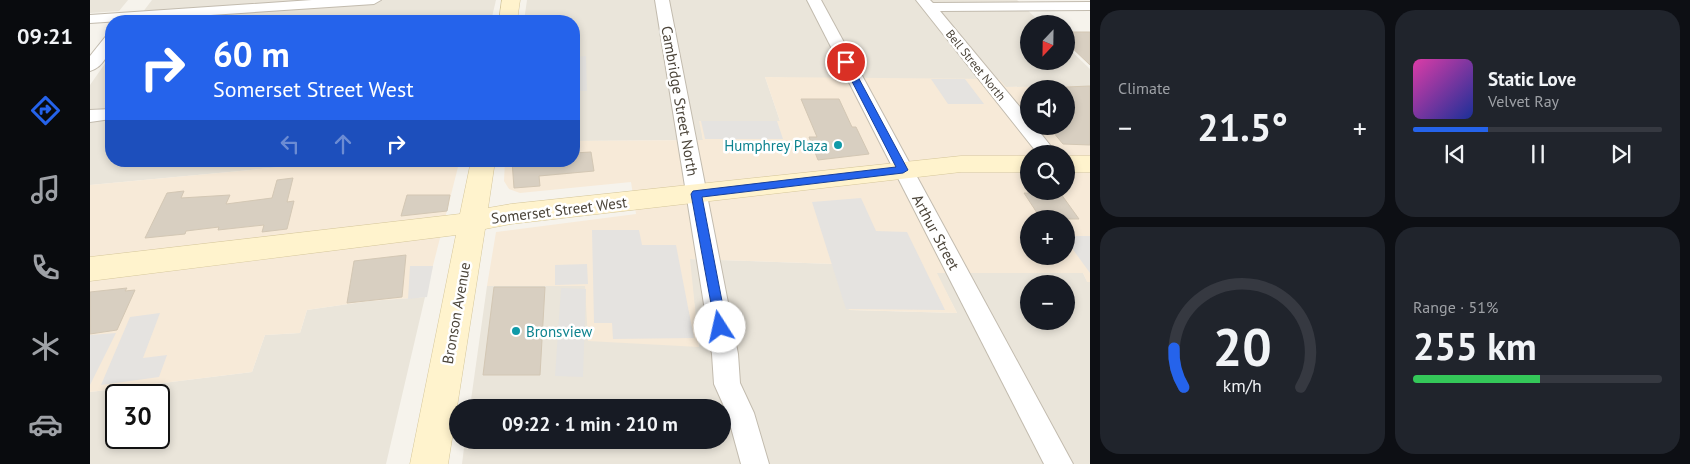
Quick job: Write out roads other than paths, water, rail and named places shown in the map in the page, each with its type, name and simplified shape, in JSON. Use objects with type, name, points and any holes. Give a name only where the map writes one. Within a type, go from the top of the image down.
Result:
[{"type":"main road","points":[[509,15],[511,0]]},
{"type":"main road","name":"Somerset Street West","points":[[90,269],[472,223],[511,214],[961,164],[1020,164]]},
{"type":"main road","points":[[1075,164],[1090,164]]},
{"type":"main road","name":"Bronson Avenue","points":[[429,464],[482,167]]},
{"type":"street","points":[[129,15],[141,0]]},
{"type":"street","points":[[178,15],[374,0]]},
{"type":"street","name":"Cambridge Street North","points":[[662,0],[725,354],[727,384],[743,421],[755,464]]},
{"type":"street","name":"Arthur Street","points":[[814,0],[1059,464]]},
{"type":"street","points":[[926,4],[1090,6]]},
{"type":"street","name":"Bell Street North","points":[[926,4],[1041,145]]},
{"type":"street","points":[[90,19],[105,19]]},
{"type":"street","points":[[90,66],[105,47]]},
{"type":"street","points":[[90,116],[105,115]]},
{"type":"place","name":"Humphrey Plaza","points":[[838,145]]},
{"type":"place","name":"Bronsview","points":[[516,331]]}]
